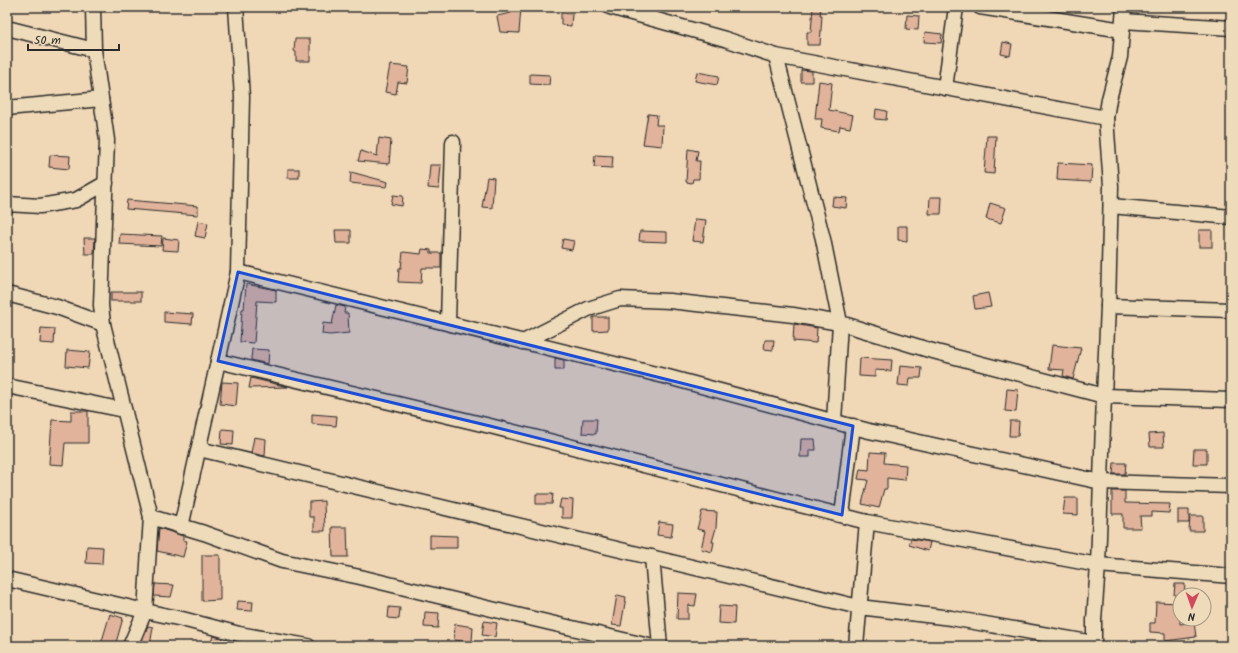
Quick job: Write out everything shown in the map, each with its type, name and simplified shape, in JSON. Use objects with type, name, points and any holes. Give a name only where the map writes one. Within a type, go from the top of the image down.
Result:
[{"type":"street","points":[[94,7],[94,50],[107,140],[102,305],[103,324],[151,517],[145,611],[130,646]]},
{"type":"street","points":[[181,527],[238,272],[242,97],[236,7]]},
{"type":"street","points":[[610,7],[725,39],[776,56],[1106,118]]},
{"type":"street","points":[[946,88],[956,7]]},
{"type":"street","points":[[980,7],[1122,26],[1231,28]]},
{"type":"street","points":[[199,450],[859,607],[950,618],[1094,644],[1108,306],[1111,186],[1106,118],[1109,99],[1120,57],[1124,7]]},
{"type":"street","points":[[7,28],[94,50]]},
{"type":"street","points":[[776,56],[823,239],[840,323],[834,421]]},
{"type":"street","points":[[7,108],[101,99]]},
{"type":"street","points":[[448,324],[453,142]]},
{"type":"street","points":[[7,204],[40,206],[76,200],[106,183]]},
{"type":"street","points":[[1110,206],[1231,217]]},
{"type":"street","points":[[238,272],[668,377],[853,426],[1101,482],[1231,486]]},
{"type":"street","points":[[7,294],[56,307],[103,324]]},
{"type":"street","points":[[523,342],[588,309],[620,299],[670,301],[793,315],[840,323],[929,350],[1104,396],[1231,400]]},
{"type":"street","points":[[1108,306],[1231,310]]},
{"type":"street","points":[[218,361],[490,426],[867,522],[1098,565],[1231,576]]},
{"type":"street","points":[[7,386],[124,410]]},
{"type":"street","points":[[842,515],[853,426]]},
{"type":"street","points":[[151,517],[282,561],[360,577],[649,646]]},
{"type":"street","points":[[856,646],[867,522]]},
{"type":"street","points":[[652,557],[660,646]]},
{"type":"street","points":[[7,579],[182,619],[239,634],[308,646]]},
{"type":"highlighted area","points":[[238,272],[853,426],[842,515],[490,426],[218,361]]},
{"type":"building","points":[[511,7],[521,7],[519,33],[500,32],[497,16],[511,13]]},
{"type":"building","points":[[813,7],[821,8],[820,45],[807,45],[807,32],[811,32]]},
{"type":"building","points":[[561,13],[572,14],[571,26],[561,25]]},
{"type":"building","points":[[907,15],[919,16],[918,30],[906,29]]},
{"type":"building","points":[[925,32],[942,34],[941,43],[924,42]]},
{"type":"building","points":[[295,39],[310,39],[310,61],[296,61],[296,52],[294,51]]},
{"type":"building","points":[[1003,42],[1012,44],[1010,56],[1001,54]]},
{"type":"building","points":[[390,65],[409,67],[407,83],[398,82],[396,94],[385,92]]},
{"type":"building","points":[[801,70],[812,71],[812,82],[801,82]]},
{"type":"building","points":[[697,72],[719,76],[717,85],[695,81]]},
{"type":"building","points":[[530,74],[550,75],[549,85],[530,84]]},
{"type":"building","points":[[819,81],[832,83],[829,110],[853,115],[850,128],[840,126],[839,131],[821,128],[822,119],[815,119]]},
{"type":"building","points":[[876,109],[887,111],[886,120],[875,119]]},
{"type":"building","points":[[648,114],[657,115],[656,125],[663,125],[662,146],[643,144]]},
{"type":"building","points":[[987,136],[996,136],[994,174],[984,173]]},
{"type":"building","points":[[379,138],[391,140],[389,164],[358,161],[361,151],[377,156]]},
{"type":"building","points":[[688,149],[698,151],[696,161],[700,161],[699,179],[693,179],[692,183],[686,182]]},
{"type":"building","points":[[50,155],[70,156],[69,169],[49,167]]},
{"type":"building","points":[[595,155],[613,156],[612,168],[594,167]]},
{"type":"building","points":[[1058,163],[1092,165],[1091,182],[1057,180]]},
{"type":"building","points":[[430,165],[441,165],[439,189],[428,188]]},
{"type":"building","points":[[288,169],[299,169],[299,178],[288,178]]},
{"type":"building","points":[[351,172],[388,182],[387,187],[350,183]]},
{"type":"building","points":[[487,177],[494,178],[492,208],[482,207]]},
{"type":"building","points":[[393,195],[403,196],[402,206],[391,204]]},
{"type":"building","points":[[833,197],[847,198],[846,208],[832,206]]},
{"type":"building","points":[[930,197],[942,197],[941,214],[929,214]]},
{"type":"building","points":[[127,200],[198,206],[198,215],[126,209]]},
{"type":"building","points":[[990,203],[1006,208],[1001,223],[986,219]]},
{"type":"building","points":[[695,219],[706,220],[703,242],[692,241]]},
{"type":"building","points":[[198,221],[208,223],[205,238],[195,236]]},
{"type":"building","points":[[898,226],[907,226],[907,241],[898,240]]},
{"type":"building","points":[[335,230],[351,230],[351,243],[336,243]]},
{"type":"building","points":[[1199,230],[1212,230],[1212,247],[1199,247]]},
{"type":"building","points":[[640,231],[667,232],[667,242],[639,241]]},
{"type":"building","points":[[120,234],[162,236],[161,246],[119,244]]},
{"type":"building","points":[[84,238],[95,238],[94,254],[85,254]]},
{"type":"building","points":[[163,238],[179,240],[178,251],[162,250]]},
{"type":"building","points":[[563,239],[574,241],[572,250],[561,248]]},
{"type":"building","points":[[422,249],[431,250],[431,253],[441,253],[441,268],[422,268],[421,283],[398,282],[399,268],[401,268],[403,252],[421,254]]},
{"type":"building","points":[[246,284],[276,290],[276,302],[257,301],[254,343],[240,342],[242,309],[244,309]]},
{"type":"building","points":[[111,292],[141,292],[141,301],[111,301]]},
{"type":"building","points":[[988,293],[991,307],[975,309],[973,296]]},
{"type":"building","points":[[336,305],[345,307],[344,313],[348,313],[349,333],[330,335],[322,334],[323,323],[332,324]]},
{"type":"building","points":[[164,312],[193,314],[192,324],[164,322]]},
{"type":"building","points":[[593,317],[608,317],[608,330],[593,331]]},
{"type":"building","points":[[794,324],[817,328],[816,343],[793,341]]},
{"type":"building","points":[[41,328],[55,329],[54,344],[40,343]]},
{"type":"building","points":[[765,340],[774,340],[773,350],[764,349]]},
{"type":"building","points":[[1052,345],[1081,348],[1073,379],[1063,376],[1064,370],[1049,369]]},
{"type":"building","points":[[252,349],[269,350],[268,364],[251,360]]},
{"type":"building","points":[[67,350],[90,352],[88,368],[66,366]]},
{"type":"building","points":[[555,358],[564,360],[564,370],[555,370]]},
{"type":"building","points":[[860,358],[892,360],[891,371],[875,370],[875,377],[859,376]]},
{"type":"building","points":[[900,366],[922,368],[921,378],[910,378],[909,386],[898,385]]},
{"type":"building","points":[[251,378],[288,387],[249,388]]},
{"type":"building","points":[[222,382],[238,383],[236,406],[220,404]]},
{"type":"building","points":[[1007,389],[1018,390],[1016,412],[1005,411]]},
{"type":"building","points":[[71,411],[88,411],[88,443],[65,443],[63,465],[49,464],[52,420],[71,421]]},
{"type":"building","points":[[312,414],[337,416],[336,426],[312,424]]},
{"type":"building","points":[[583,419],[597,419],[596,434],[582,433]]},
{"type":"building","points":[[1010,421],[1019,421],[1018,436],[1009,436]]},
{"type":"building","points":[[222,429],[234,430],[233,445],[221,444]]},
{"type":"building","points":[[1163,433],[1164,447],[1150,447],[1149,434]]},
{"type":"building","points":[[254,437],[266,439],[265,456],[251,453]]},
{"type":"building","points":[[801,439],[815,439],[816,450],[810,450],[810,457],[800,457]]},
{"type":"building","points":[[1194,449],[1207,449],[1207,464],[1193,464]]},
{"type":"building","points":[[870,452],[885,453],[884,463],[906,465],[905,480],[887,478],[887,489],[884,489],[879,508],[862,504],[868,480],[858,479],[860,469],[869,470]]},
{"type":"building","points":[[1114,463],[1126,463],[1125,474],[1113,474]]},
{"type":"building","points":[[1112,491],[1125,491],[1125,503],[1170,504],[1169,513],[1152,512],[1152,516],[1140,516],[1141,528],[1123,528],[1123,514],[1112,514]]},
{"type":"building","points":[[536,494],[553,494],[552,504],[536,504]]},
{"type":"building","points":[[1065,498],[1078,498],[1078,515],[1063,514]]},
{"type":"building","points":[[561,499],[573,500],[572,518],[562,518],[562,508],[559,508]]},
{"type":"building","points":[[324,501],[325,531],[314,531],[314,517],[309,517],[309,502]]},
{"type":"building","points":[[1178,510],[1189,510],[1189,523],[1178,523]]},
{"type":"building","points":[[702,511],[717,512],[716,528],[712,542],[714,542],[712,552],[701,549],[705,531],[697,529]]},
{"type":"building","points":[[1190,516],[1203,516],[1203,531],[1189,531]]},
{"type":"building","points":[[659,522],[673,524],[671,537],[657,535]]},
{"type":"building","points":[[332,527],[347,527],[348,557],[333,557]]},
{"type":"building","points":[[159,528],[183,536],[183,540],[187,541],[183,557],[157,551]]},
{"type":"building","points":[[430,535],[457,536],[457,548],[430,548]]},
{"type":"building","points":[[911,539],[930,542],[928,551],[909,545]]},
{"type":"building","points":[[87,546],[103,547],[102,564],[86,563]]},
{"type":"building","points":[[202,555],[220,555],[220,600],[202,601]]},
{"type":"building","points":[[155,584],[174,585],[171,597],[154,596]]},
{"type":"building","points":[[1175,584],[1185,584],[1185,587],[1175,587]]},
{"type":"building","points":[[678,593],[697,594],[695,606],[688,605],[688,619],[677,619]]},
{"type":"building","points":[[617,595],[626,597],[621,626],[612,625]]},
{"type":"building","points":[[238,601],[253,602],[252,611],[237,610]]},
{"type":"building","points":[[1156,602],[1172,603],[1172,627],[1195,627],[1196,637],[1165,641],[1165,633],[1150,632],[1150,623],[1155,623]]},
{"type":"building","points":[[719,606],[735,607],[734,624],[718,623]]},
{"type":"building","points":[[389,607],[400,608],[399,619],[388,618]]},
{"type":"building","points":[[425,612],[439,613],[438,628],[424,627]]},
{"type":"building","points":[[110,614],[123,618],[115,646],[101,644]]},
{"type":"building","points":[[484,621],[497,623],[495,637],[482,635]]},
{"type":"building","points":[[455,624],[473,627],[472,642],[454,640]]},
{"type":"building","points":[[148,626],[153,627],[150,646],[140,646]]},
{"type":"building","points":[[213,636],[222,638],[220,646],[210,646]]}]
